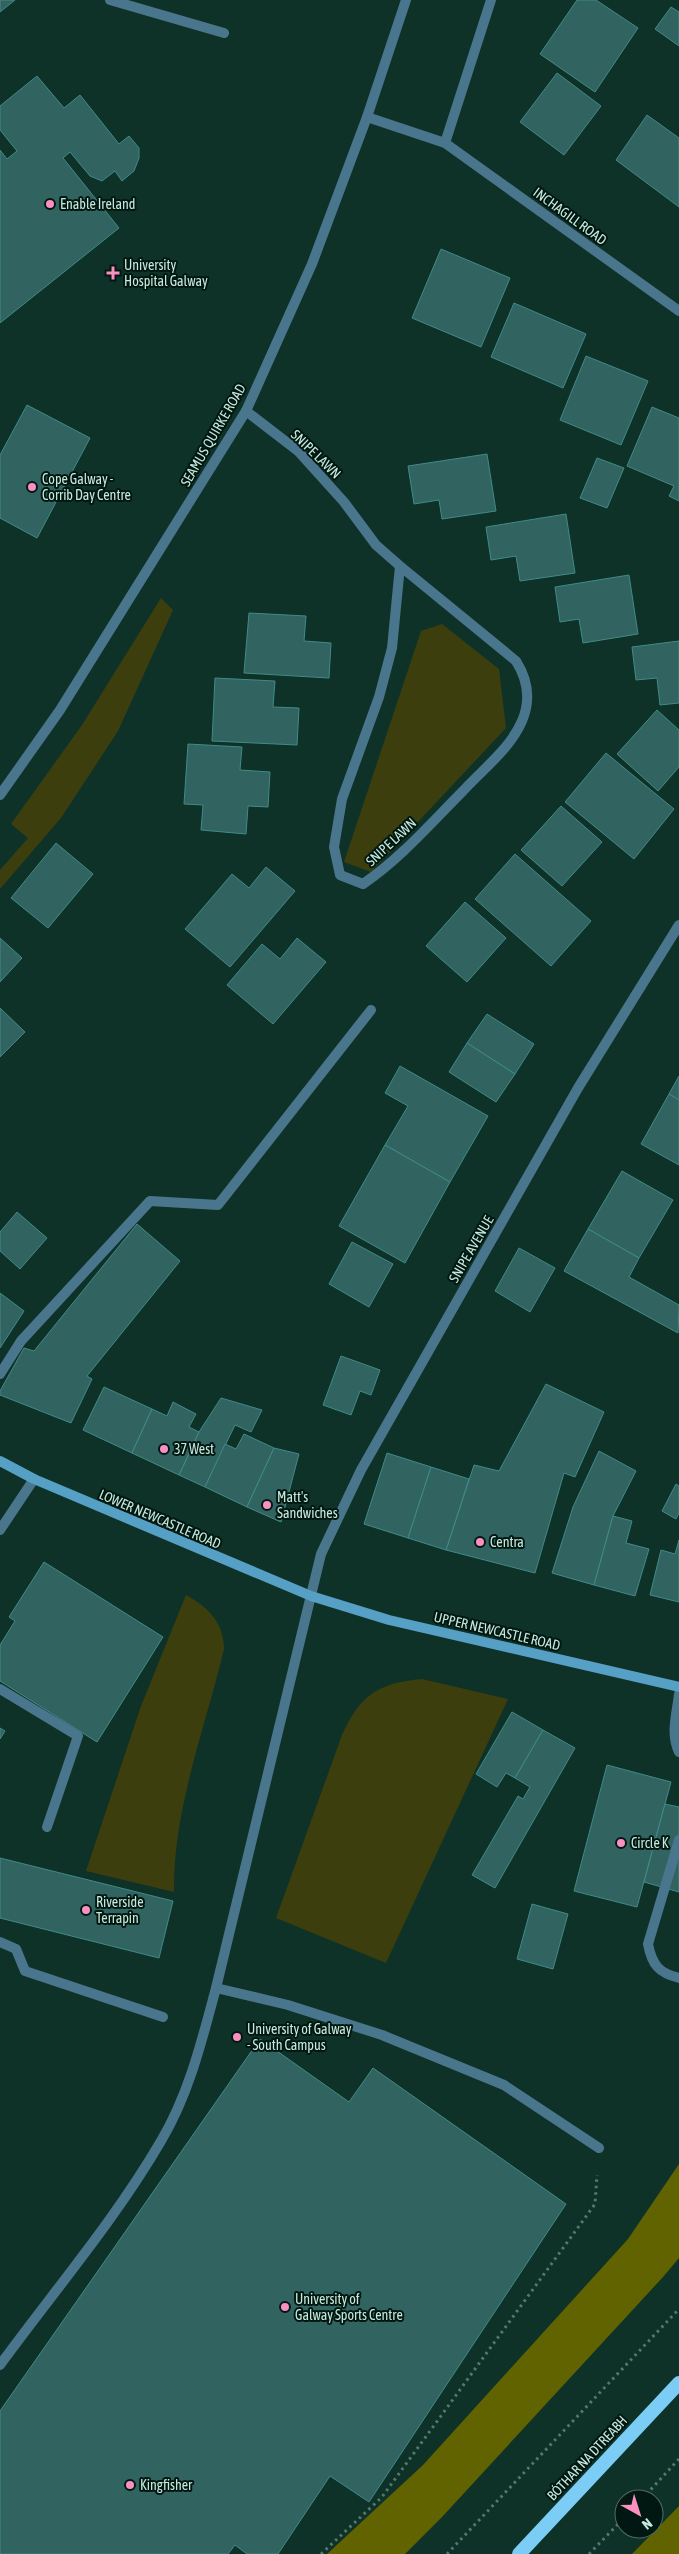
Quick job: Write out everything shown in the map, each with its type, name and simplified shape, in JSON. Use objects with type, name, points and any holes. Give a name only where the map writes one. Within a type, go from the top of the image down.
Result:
[{"type":"highway","name":"BÓTHAR NA DTREABH","points":[[519,2554],[679,2383]]},
{"type":"main road","name":"LOWER NEWCASTLE ROAD","points":[[0,1461],[34,1480],[311,1596]]},
{"type":"main road","name":"UPPER NEWCASTLE ROAD","points":[[311,1596],[389,1620],[679,1687]]},
{"type":"street","points":[[110,0],[224,33]]},
{"type":"street","name":"SEAMUS QUIRKE ROAD","points":[[0,795],[60,710],[246,411],[312,264],[366,117],[406,0]]},
{"type":"street","points":[[445,143],[490,0]]},
{"type":"street","name":"INCHAGILL ROAD","points":[[366,117],[445,143],[679,311]]},
{"type":"street","name":"SNIPE LAWN","points":[[246,411],[298,451],[344,502],[376,545],[516,660],[526,681],[527,702],[522,721],[506,747],[388,867],[363,884],[340,875],[334,847],[342,799],[379,698],[392,648],[400,566]]},
{"type":"street","name":"SNIPE AVENUE","points":[[0,2365],[118,2206],[162,2140],[189,2080],[216,1988],[321,1554],[361,1470],[578,1088],[679,925]]},
{"type":"street","points":[[0,1374],[21,1341],[150,1201],[218,1205],[371,1010]]},
{"type":"street","points":[[0,1530],[34,1480]]},
{"type":"street","points":[[0,1689],[78,1736],[47,1827]]},
{"type":"street","points":[[679,1694],[674,1741],[679,1752]]},
{"type":"street","points":[[679,1840],[648,1944],[650,1958],[656,1968],[666,1975],[679,1978]]},
{"type":"street","points":[[0,1942],[16,1949],[25,1972],[163,2017]]},
{"type":"street","points":[[216,1988],[288,2005],[382,2035],[504,2084],[599,2148]]},
{"type":"path","points":[[321,2554],[382,2497],[595,2204],[599,2148]]},
{"type":"path","points":[[447,2554],[679,2309]]},
{"type":"path","points":[[651,2489],[679,2459]]},
{"type":"path","points":[[589,2554],[614,2528]]},
{"type":"shaded area","points":[[161,598],[173,610],[118,731],[61,818],[0,889],[0,870],[28,838],[11,824],[82,725]]},
{"type":"shaded area","points":[[442,624],[499,669],[506,728],[371,872],[344,862],[421,631]]},
{"type":"shaded area","points":[[186,1595],[208,1611],[218,1624],[224,1649],[184,1800],[175,1861],[174,1892],[86,1871],[141,1706]]},
{"type":"shaded area","points":[[422,1679],[508,1699],[386,1963],[276,1918],[342,1735],[349,1721],[364,1701],[382,1688]]},
{"type":"shaded area","points":[[679,2164],[679,2258],[663,2277],[442,2517],[405,2554],[327,2554],[423,2465],[628,2239]]},
{"type":"shaded area","points":[[679,2506],[679,2554],[632,2554],[647,2539],[664,2539],[664,2521]]},
{"type":"building","points":[[0,0],[15,0],[0,12]]},
{"type":"building","points":[[577,0],[596,0],[638,28],[595,92],[540,54]]},
{"type":"building","points":[[671,7],[679,12],[679,46],[655,29]]},
{"type":"building","points":[[557,73],[601,106],[564,155],[520,122]]},
{"type":"building","name":"Enable Ireland","points":[[37,76],[64,108],[80,95],[119,144],[129,136],[139,148],[139,158],[134,171],[122,181],[115,171],[102,181],[90,176],[70,152],[63,158],[119,228],[0,323],[0,150],[7,159],[17,151],[0,130],[0,106]]},
{"type":"building","points":[[647,115],[679,138],[679,207],[616,160]]},
{"type":"building","points":[[441,249],[510,278],[481,347],[412,318]]},
{"type":"building","points":[[514,303],[586,334],[563,388],[491,357]]},
{"type":"building","points":[[586,356],[648,381],[621,445],[560,420]]},
{"type":"building","name":"Cope Galway - Corrib Day Centre","points":[[27,405],[90,438],[37,538],[0,518],[0,455]]},
{"type":"building","points":[[652,407],[679,418],[679,501],[669,496],[674,486],[627,466]]},
{"type":"building","points":[[487,454],[496,511],[442,519],[439,500],[414,504],[408,466]]},
{"type":"building","points":[[597,458],[624,468],[607,508],[580,498]]},
{"type":"building","points":[[566,514],[575,573],[520,581],[516,556],[491,560],[486,527]]},
{"type":"building","points":[[629,575],[638,634],[583,643],[579,619],[560,622],[555,587]]},
{"type":"building","points":[[249,613],[306,616],[304,641],[331,643],[329,678],[244,673]]},
{"type":"building","points":[[679,641],[679,703],[660,705],[657,678],[636,680],[632,647]]},
{"type":"building","points":[[215,678],[275,681],[273,707],[299,708],[297,745],[212,741]]},
{"type":"building","points":[[657,710],[679,730],[679,767],[658,791],[617,754]]},
{"type":"building","points":[[188,744],[242,747],[240,770],[270,772],[268,807],[248,806],[246,834],[201,830],[203,805],[184,804]]},
{"type":"building","points":[[606,753],[674,809],[634,859],[565,802]]},
{"type":"building","points":[[561,806],[602,842],[562,886],[521,850]]},
{"type":"building","points":[[56,843],[93,874],[48,928],[11,898]]},
{"type":"building","points":[[515,854],[591,921],[551,966],[475,899]]},
{"type":"building","points":[[266,867],[295,891],[230,967],[185,929],[232,874],[249,888]]},
{"type":"building","points":[[465,902],[506,938],[467,982],[426,946]]},
{"type":"building","points":[[0,938],[22,958],[0,982]]},
{"type":"building","points":[[297,938],[326,962],[273,1024],[227,985],[262,944],[280,959]]},
{"type":"building","points":[[0,1008],[25,1032],[0,1057]]},
{"type":"building","points":[[487,1014],[534,1044],[515,1074],[467,1043]]},
{"type":"building","points":[[467,1043],[515,1074],[496,1102],[449,1072]]},
{"type":"building","points":[[400,1066],[488,1116],[450,1182],[385,1145],[408,1106],[385,1093]]},
{"type":"building","points":[[679,1076],[679,1100],[669,1094]]},
{"type":"building","points":[[669,1094],[679,1100],[679,1165],[641,1144]]},
{"type":"building","points":[[385,1145],[450,1182],[405,1263],[339,1226]]},
{"type":"building","points":[[622,1171],[673,1200],[639,1258],[588,1229]]},
{"type":"building","points":[[17,1212],[47,1238],[20,1269],[0,1251],[0,1232]]},
{"type":"building","points":[[137,1224],[180,1261],[87,1376],[92,1379],[71,1423],[0,1395],[0,1391],[24,1348],[34,1351]]},
{"type":"building","points":[[588,1229],[639,1258],[629,1277],[679,1305],[678,1333],[564,1271]]},
{"type":"building","points":[[352,1242],[393,1264],[369,1307],[329,1284]]},
{"type":"building","points":[[519,1248],[555,1268],[530,1312],[495,1291]]},
{"type":"building","points":[[0,1293],[24,1311],[0,1348]]},
{"type":"building","points":[[341,1356],[380,1370],[371,1395],[360,1391],[351,1415],[323,1405]]},
{"type":"building","points":[[546,1384],[604,1412],[575,1477],[564,1473],[535,1573],[446,1550],[474,1465],[499,1471]]},
{"type":"building","points":[[104,1387],[152,1409],[132,1453],[83,1430]]},
{"type":"building","points":[[221,1398],[262,1410],[251,1432],[235,1425],[205,1487],[179,1475],[199,1432]]},
{"type":"building","points":[[173,1402],[196,1414],[189,1427],[199,1432],[179,1475],[132,1453],[152,1409],[167,1416]]},
{"type":"building","points":[[244,1434],[274,1448],[247,1507],[205,1487],[225,1444],[236,1449]]},
{"type":"building","points":[[274,1448],[299,1454],[281,1522],[247,1507]]},
{"type":"building","points":[[599,1451],[636,1471],[613,1516],[594,1585],[552,1573],[573,1507]]},
{"type":"building","points":[[387,1453],[431,1467],[408,1538],[364,1524]]},
{"type":"building","points":[[431,1467],[469,1479],[446,1550],[408,1538]]},
{"type":"building","points":[[676,1484],[679,1486],[679,1513],[676,1519],[662,1511]]},
{"type":"building","points":[[613,1516],[632,1521],[626,1543],[649,1549],[635,1596],[594,1585]]},
{"type":"building","points":[[679,1540],[679,1602],[650,1595],[661,1550],[675,1554]]},
{"type":"building","points":[[44,1562],[163,1637],[97,1742],[0,1681],[0,1645],[15,1621],[9,1617]]},
{"type":"building","points":[[512,1712],[543,1730],[515,1778],[506,1773],[497,1787],[476,1774]]},
{"type":"building","points":[[0,1728],[5,1731],[0,1739]]},
{"type":"building","points":[[543,1730],[575,1748],[495,1888],[472,1875],[518,1796],[523,1799],[530,1787],[515,1778]]},
{"type":"building","name":"Circle K","points":[[607,1765],[671,1782],[637,1907],[574,1891]]},
{"type":"building","name":"Circle K","points":[[665,1804],[679,1807],[679,1892],[644,1882]]},
{"type":"building","name":"Riverside Terrapin","points":[[0,1858],[173,1901],[159,1958],[0,1918]]},
{"type":"building","points":[[532,1904],[568,1914],[553,1969],[517,1959]]},
{"type":"building","name":"University of Galway Sports Centre","points":[[260,2039],[349,2102],[373,2068],[566,2204],[369,2502],[330,2476],[278,2554],[247,2554],[235,2545],[228,2554],[0,2554],[0,2411]]},
{"type":"place","name":"Enable Ireland","points":[[50,204]]},
{"type":"place","name":"University Hospital Galway","points":[[113,273]]},
{"type":"place","name":"Cope Galway - Corrib Day Centre","points":[[32,487]]},
{"type":"place","name":"37 West","points":[[164,1449]]},
{"type":"place","name":"Matt's Sandwiches","points":[[267,1505]]},
{"type":"place","name":"Centra","points":[[480,1542]]},
{"type":"place","name":"Circle K","points":[[621,1843]]},
{"type":"place","name":"Riverside Terrapin","points":[[86,1910]]},
{"type":"place","name":"University of Galway - South Campus","points":[[237,2037]]},
{"type":"place","name":"University of Galway Sports Centre","points":[[285,2307]]},
{"type":"place","name":"Kingfisher","points":[[130,2485]]}]
